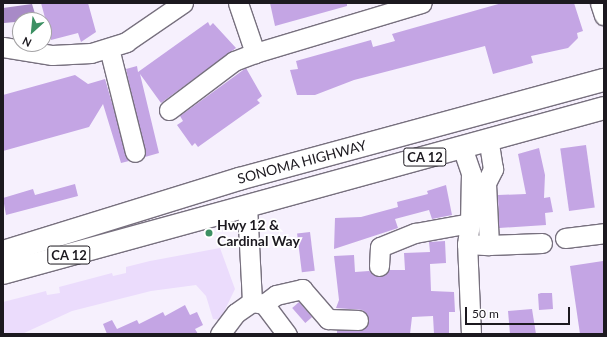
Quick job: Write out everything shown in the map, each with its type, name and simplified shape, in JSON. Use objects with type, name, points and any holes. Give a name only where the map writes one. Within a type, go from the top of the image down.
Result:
[{"type":"main road","name":"SONOMA HIGHWAY","points":[[3,252],[239,179],[604,80]]},
{"type":"main road","name":"SONOMA HIGHWAY","points":[[3,273],[604,108]]},
{"type":"main road","points":[[239,179],[247,206]]},
{"type":"street","points":[[3,47],[75,55],[109,48],[126,42],[182,3]]},
{"type":"street","points":[[238,3],[255,53]]},
{"type":"street","points":[[169,110],[234,61],[255,53],[422,3]]},
{"type":"street","points":[[600,3],[604,15]]},
{"type":"street","points":[[109,48],[135,152]]},
{"type":"street","points":[[471,334],[467,244],[478,184],[493,169],[488,139]]},
{"type":"street","points":[[462,147],[471,173],[478,184],[489,245]]},
{"type":"street","points":[[247,206],[258,303],[287,334]]},
{"type":"street","points":[[379,266],[380,247],[415,233],[470,223]]},
{"type":"street","points":[[565,238],[604,233]]},
{"type":"street","points":[[467,244],[489,245],[542,243]]},
{"type":"street","points":[[220,334],[236,312],[276,295],[302,289],[328,319],[358,320]]},
{"type":"shaded area","points":[[32,4],[34,12],[12,12],[12,22],[4,23],[3,8]]},
{"type":"shaded area","points":[[220,248],[235,289],[220,320],[213,319],[206,296],[196,285],[151,291],[72,311],[22,334],[3,334],[3,302],[46,291],[47,295],[60,293],[59,287],[112,273],[113,276],[126,273],[126,267]]},
{"type":"building","points":[[41,3],[88,3],[96,32],[81,42],[78,33],[52,40],[52,12],[43,12]]},
{"type":"building","points":[[270,3],[347,3],[347,6],[275,26]]},
{"type":"building","points":[[502,3],[574,3],[583,31],[577,33],[578,38],[568,48],[531,56],[533,63],[493,74],[485,46],[354,80],[315,95],[297,95],[290,70],[298,69],[296,61],[371,40],[373,47],[395,41],[392,34]]},
{"type":"building","points":[[208,22],[210,26],[213,23],[236,48],[161,103],[140,74],[159,153],[145,157],[126,69],[137,66],[138,72]]},
{"type":"building","points":[[246,68],[262,96],[257,100],[260,103],[198,147],[195,143],[192,146],[177,125],[183,121],[180,116]]},
{"type":"building","points":[[75,75],[88,84],[105,79],[129,161],[121,163],[103,104],[89,127],[3,151],[3,95]]},
{"type":"building","points":[[586,145],[595,207],[569,211],[560,149]]},
{"type":"building","points":[[539,148],[545,175],[544,198],[550,197],[553,212],[545,213],[546,225],[499,228],[498,195],[526,194],[518,154]]},
{"type":"building","points":[[75,184],[78,196],[6,215],[3,198],[33,189],[35,195]]},
{"type":"building","points":[[446,185],[452,215],[432,219],[429,210],[395,219],[398,228],[334,249],[335,218],[361,217],[398,207],[397,202],[428,194],[427,191]]},
{"type":"building","points":[[310,232],[315,271],[302,272],[297,234]]},
{"type":"building","points":[[445,241],[446,263],[430,264],[431,291],[454,292],[455,312],[449,312],[449,334],[434,334],[433,316],[412,317],[410,334],[337,334],[337,330],[363,330],[369,320],[363,310],[336,308],[339,300],[334,256],[354,255],[355,272],[369,271],[379,277],[389,270],[405,270],[404,253],[430,252],[429,242]]},
{"type":"building","points":[[603,261],[604,334],[580,334],[570,266]]},
{"type":"building","points":[[552,293],[553,309],[539,310],[538,294]]},
{"type":"building","points":[[299,302],[312,317],[305,323],[292,308]]},
{"type":"building","points":[[185,305],[190,315],[197,312],[203,325],[195,329],[198,334],[107,334],[103,324],[112,320],[117,329],[137,320],[139,324],[163,312],[165,316]]},
{"type":"building","points":[[532,309],[536,334],[510,334],[508,311]]},
{"type":"place","name":"Hwy 12 & Cardinal Way","points":[[209,233]]}]
